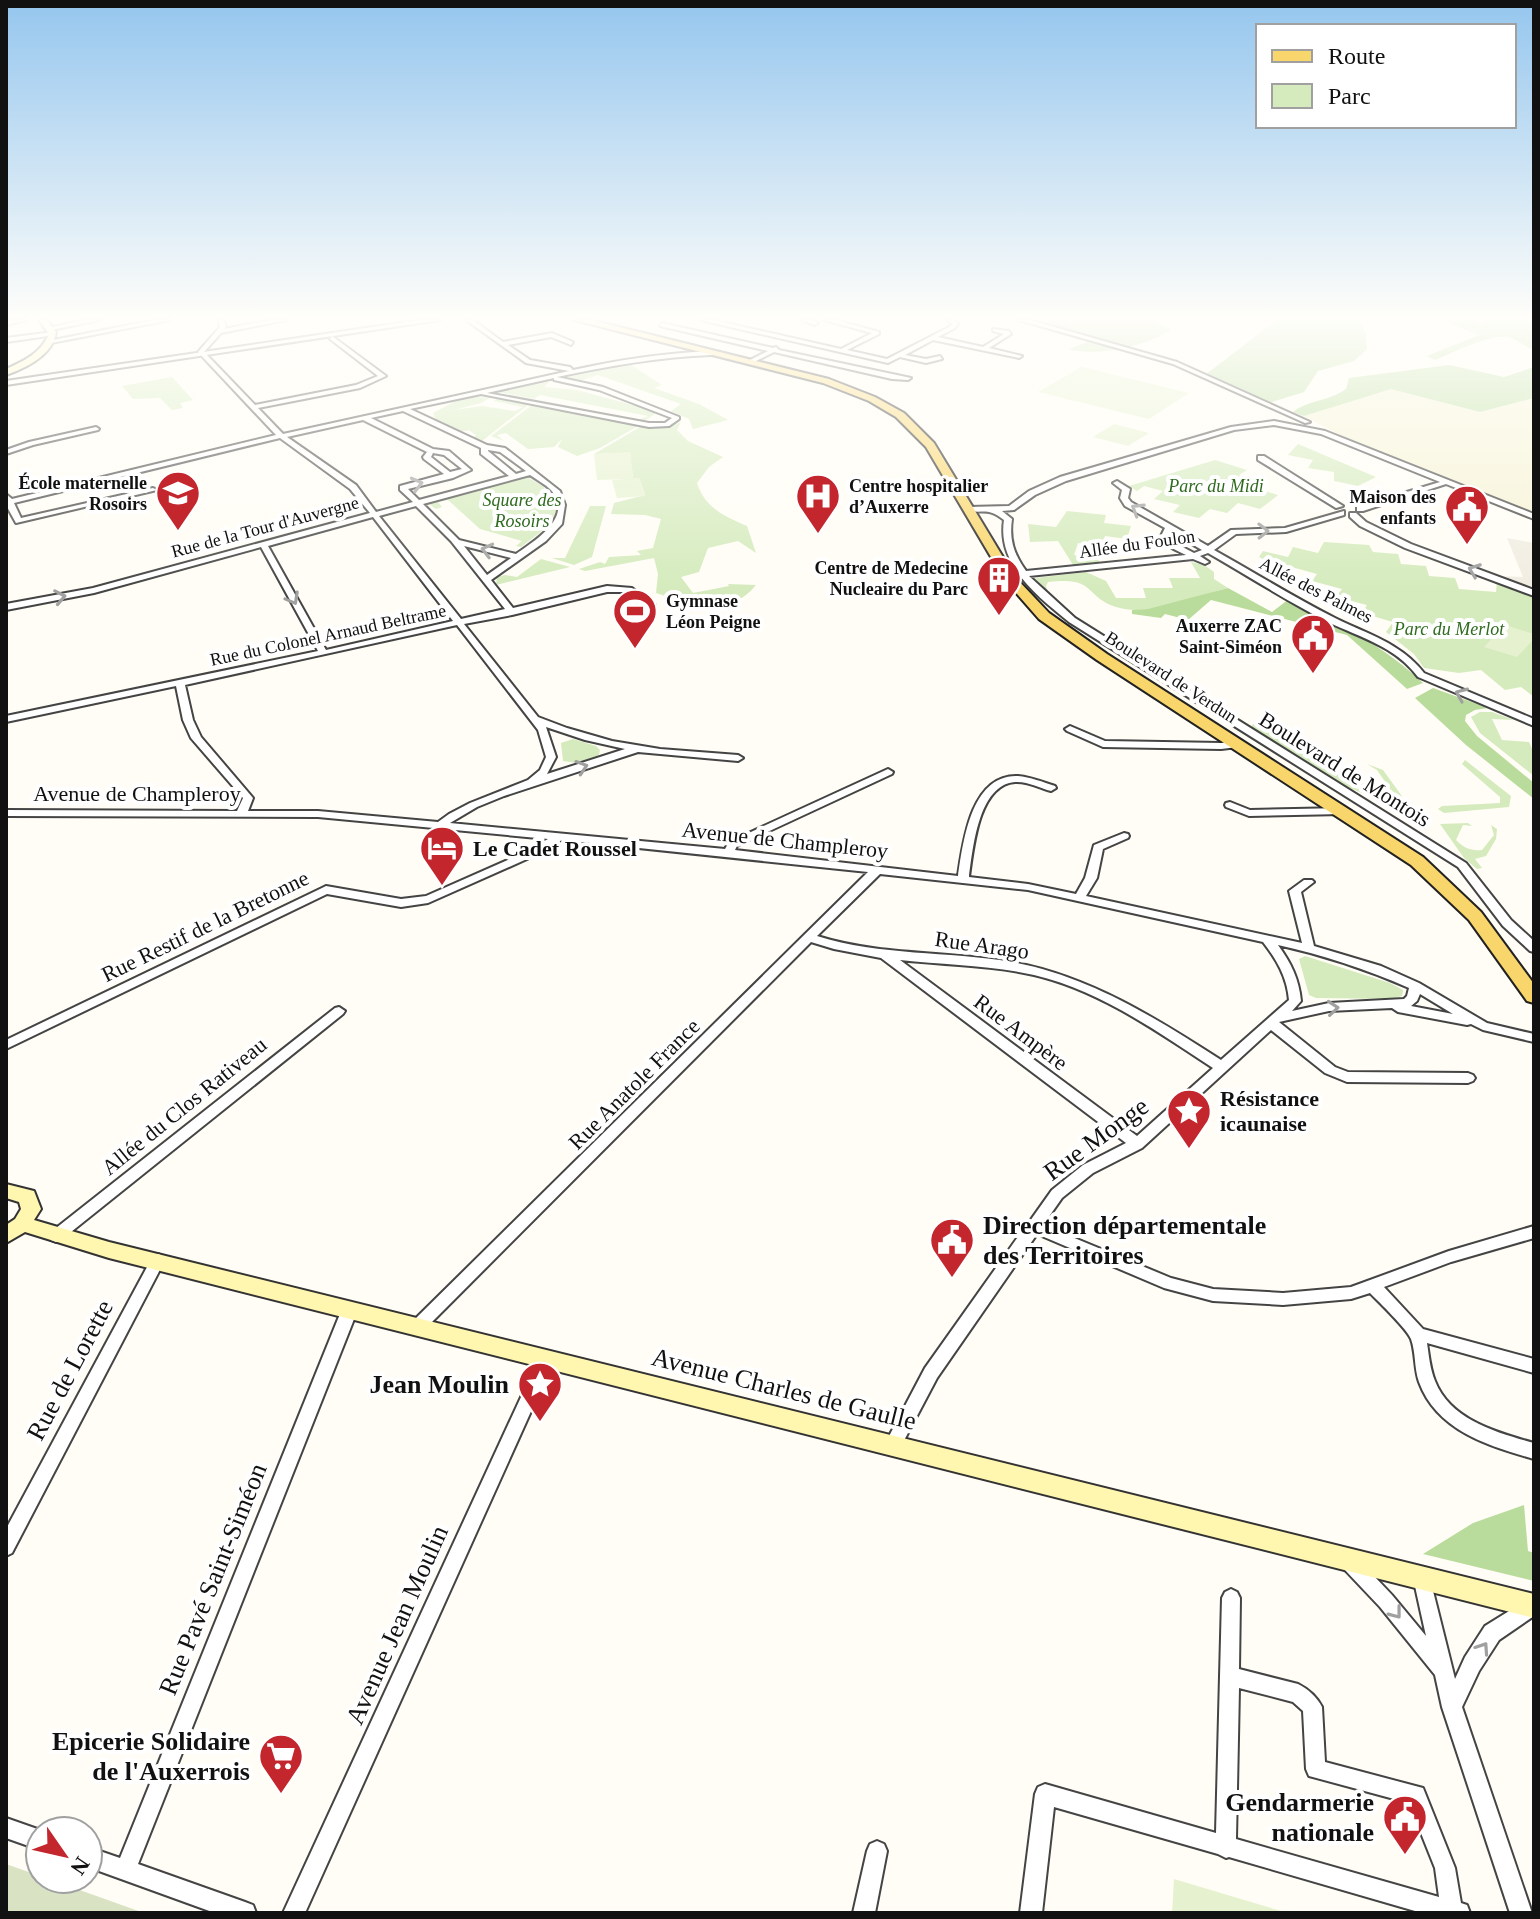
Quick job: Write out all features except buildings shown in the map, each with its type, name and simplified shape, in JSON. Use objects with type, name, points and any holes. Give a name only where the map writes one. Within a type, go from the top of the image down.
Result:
[{"type":"main road","name":"Boulevard de Verdun","points":[[888,410],[913,426],[930,445],[1010,579],[1044,616],[1102,657],[1417,861],[1475,916],[1534,997]]},
{"type":"main road","points":[[6,1191],[21,1192],[30,1202],[28,1216],[14,1229]]},
{"type":"main road","name":"Avenue Charles de Gaulle","points":[[14,1229],[158,1260],[1534,1606]]},
{"type":"street","points":[[257,410],[281,436],[353,487],[543,730],[551,757],[544,771],[530,784]]},
{"type":"street","points":[[153,490],[19,521],[7,500],[402,410]]},
{"type":"street","points":[[405,410],[485,447],[502,450],[556,491],[561,505],[559,522],[543,539],[486,579]]},
{"type":"street","points":[[427,420],[433,410]]},
{"type":"street","points":[[566,410],[649,425],[673,423],[677,418],[659,410]]},
{"type":"street","points":[[1279,410],[1307,422],[1303,427]]},
{"type":"street","points":[[365,418],[431,451],[446,453],[467,470],[403,488],[456,542],[512,612]]},
{"type":"street","points":[[969,509],[1011,508],[1032,493],[1063,479],[1233,428],[1260,423],[1303,427],[1534,517]]},
{"type":"street","points":[[6,452],[31,443],[96,429]]},
{"type":"street","points":[[485,447],[484,452],[515,477]]},
{"type":"street","points":[[431,451],[427,457],[450,476]]},
{"type":"street","points":[[1261,458],[1340,509],[1357,512],[1446,482]]},
{"type":"street","name":"Rue de la Tour d'Auvergne","points":[[6,607],[94,590],[532,472]]},
{"type":"street","name":"Allée des Palmes","points":[[1117,483],[1126,489],[1125,501],[1332,620],[1383,642],[1412,663],[1421,675],[1534,723]]},
{"type":"street","name":"Allée du Foulon","points":[[1025,574],[1192,557],[1234,532],[1286,530],[1323,519],[1340,509]]},
{"type":"street","name":"Boulevard de Montois","points":[[996,510],[1008,519],[1006,541],[1025,574],[1040,593],[1072,620],[1150,672],[1462,865],[1507,923],[1534,948]]},
{"type":"street","points":[[1357,512],[1363,524],[1534,593]]},
{"type":"street","points":[[1169,528],[1164,538],[1205,562]]},
{"type":"street","points":[[456,542],[518,557]]},
{"type":"street","points":[[263,544],[323,653]]},
{"type":"street","name":"Rue du Colonel Arnaud Beltrame","points":[[6,719],[618,588],[640,596],[651,605]]},
{"type":"street","points":[[180,683],[188,720],[196,738],[248,798],[242,812]]},
{"type":"street","points":[[534,718],[573,735],[634,750],[738,758]]},
{"type":"street","points":[[1070,729],[1103,744],[1238,744]]},
{"type":"street","points":[[440,826],[455,814],[530,784],[634,750]]},
{"type":"street","points":[[728,853],[733,844],[888,772]]},
{"type":"street","points":[[963,879],[979,802],[999,783],[1015,778],[1051,788]]},
{"type":"street","points":[[1230,805],[1249,813],[1343,811]]},
{"type":"street","name":"Avenue de Champleroy","points":[[6,813],[318,814],[728,853],[963,879],[1080,896],[1309,948],[1377,969],[1415,986],[1474,1022],[1501,1032],[1534,1038]]},
{"type":"street","points":[[1080,896],[1091,878],[1098,847],[1124,836]]},
{"type":"street","name":"Rue Restif de la Bretonne","points":[[6,1045],[326,890],[401,903],[428,899],[534,852],[560,837]]},
{"type":"street","name":"Rue Anatole France","points":[[418,1326],[877,870]]},
{"type":"street","points":[[1308,882],[1295,891],[1309,948]]},
{"type":"street","name":"Rue Arago","points":[[811,938],[881,952],[1013,966],[1052,977],[1103,997],[1166,1031],[1223,1068]]},
{"type":"street","name":"Rue Monge","points":[[893,1445],[931,1373],[1057,1194],[1088,1169],[1137,1144],[1295,1001],[1288,968],[1268,940]]},
{"type":"street","name":"Rue Ampère","points":[[881,952],[1137,1144]]},
{"type":"street","points":[[1387,1006],[1407,1003],[1413,998],[1415,986]]},
{"type":"street","name":"Rue Monge","points":[[1276,1021],[1329,1007],[1387,1006],[1474,1022]]},
{"type":"street","name":"Allée du Clos Rativeau","points":[[56,1236],[339,1011]]},
{"type":"street","points":[[1276,1021],[1330,1070],[1347,1077],[1468,1078]]},
{"type":"street","points":[[1032,1226],[1169,1284],[1213,1295],[1283,1299],[1351,1293],[1449,1257],[1534,1232]]},
{"type":"street","name":"Rue de Lorette","points":[[6,1547],[158,1260]]},
{"type":"street","points":[[1372,1285],[1418,1334],[1534,1366]]},
{"type":"street","name":"Rue Pavé Saint-Siméon","points":[[125,1870],[350,1309]]},
{"type":"street","points":[[1418,1334],[1429,1388],[1448,1414],[1501,1442],[1534,1451]]},
{"type":"street","name":"Avenue Jean Moulin","points":[[294,1913],[547,1358]]},
{"type":"street","points":[[1347,1559],[1386,1601],[1442,1671]]},
{"type":"street","points":[[1422,1577],[1452,1707],[1521,1913]]},
{"type":"street","points":[[1226,1848],[1231,1598]]},
{"type":"street","points":[[1452,1707],[1472,1664],[1492,1633],[1534,1606]]},
{"type":"street","points":[[1231,1676],[1298,1694],[1312,1707],[1316,1769],[1416,1795],[1445,1868],[1452,1913]]},
{"type":"street","points":[[1031,1913],[1045,1794],[1459,1913]]},
{"type":"street","points":[[864,1913],[877,1851]]},
{"type":"street","points":[[104,1863],[245,1913]]},
{"type":"shaded area","points":[[1324,410],[1480,412],[1534,410],[1534,514],[1342,436],[1304,416]]},
{"type":"shaded area","points":[[1507,538],[1534,543],[1534,589],[1498,576],[1523,577]]},
{"type":"green space","points":[[440,410],[522,410],[482,441],[473,438],[476,435],[469,430],[461,432],[435,419],[433,413]]},
{"type":"green space","points":[[526,410],[555,410],[638,426],[600,448],[577,456],[558,447],[562,439],[554,447],[528,449],[506,433],[497,435],[504,441],[491,436]]},
{"type":"green space","points":[[615,410],[658,412],[643,422],[638,420],[648,416]]},
{"type":"green space","points":[[709,410],[728,420],[693,429],[689,419],[671,411]]},
{"type":"green space","points":[[1110,410],[1164,410],[1149,419]]},
{"type":"green space","points":[[1297,410],[1325,410],[1304,416],[1293,412]]},
{"type":"green space","points":[[681,422],[677,430],[688,441],[723,457],[709,467],[697,483],[710,505],[747,526],[756,553],[738,541],[708,548],[699,572],[681,577],[693,593],[728,584],[756,585],[746,595],[722,605],[696,604],[656,593],[658,574],[654,558],[585,571],[579,569],[600,562],[605,564],[609,557],[641,555],[637,551],[653,548],[661,519],[611,514],[614,503],[645,495],[639,478],[633,478],[630,453],[594,454],[640,427],[671,426]]},
{"type":"green space","points":[[1114,424],[1149,433],[1128,446],[1093,437]]},
{"type":"green space","points":[[1298,444],[1376,477],[1358,486],[1334,481],[1334,472],[1308,468],[1313,460],[1288,455]]},
{"type":"green space","points":[[630,452],[633,478],[639,478],[645,496],[617,498],[612,480],[625,479],[597,480],[594,454]]},
{"type":"green space","name":"Parc du Midi","points":[[1215,460],[1247,470],[1239,475],[1266,484],[1258,489],[1278,495],[1260,509],[1238,503],[1227,513],[1210,509],[1199,518],[1173,512],[1180,505],[1154,499],[1163,491],[1144,486],[1137,491],[1129,486]]},
{"type":"green space","name":"Square des Rosoirs","points":[[527,477],[543,486],[557,509],[551,524],[521,547],[516,546],[522,541],[480,529],[448,500],[438,502],[442,507],[436,509],[429,504],[447,496]]},
{"type":"green space","points":[[590,506],[606,506],[592,557],[574,565],[552,558],[565,558]]},
{"type":"green space","points":[[1067,511],[1106,515],[1104,523],[1131,526],[1127,539],[1105,536],[1101,546],[1078,543],[1074,555],[1097,559],[1101,563],[1077,565],[1073,565],[1058,541],[1030,542],[1028,524],[1056,527]]},
{"type":"green space","name":"Parc du Merlot","points":[[1324,542],[1369,545],[1373,552],[1398,554],[1401,564],[1426,566],[1429,576],[1455,578],[1459,589],[1496,592],[1497,581],[1534,596],[1534,697],[1521,687],[1505,690],[1481,670],[1459,673],[1424,668],[1414,654],[1386,632],[1393,622],[1362,613],[1367,605],[1336,597],[1342,589],[1312,581],[1317,574],[1288,566],[1279,575],[1261,570],[1273,564],[1259,557],[1263,551],[1288,557],[1293,547],[1318,553]]},
{"type":"green space","points":[[541,559],[570,567],[496,585],[497,577],[517,577]]},
{"type":"green space","points":[[1191,562],[1204,565],[1214,572],[1214,579],[1228,588],[1172,605],[1129,610],[1106,603],[1082,584],[1048,582],[1048,592],[1035,578],[1086,572],[1106,581],[1116,598],[1146,598],[1143,588],[1173,588],[1169,578],[1200,578]]},
{"type":"green space","points":[[1228,588],[1272,612],[1289,599],[1376,646],[1423,683],[1407,689],[1347,635],[1211,600],[1188,620],[1165,614],[1161,618],[1132,614],[1132,610],[1148,609]]},
{"type":"green space","points":[[1505,625],[1534,634],[1534,639],[1517,657],[1484,647]]},
{"type":"green space","points":[[1433,688],[1488,708],[1466,715],[1465,721],[1477,736],[1534,783],[1534,799],[1466,745],[1415,698]]},
{"type":"green space","points":[[1480,712],[1492,712],[1514,720],[1492,719],[1502,740],[1529,742],[1534,753],[1534,776],[1480,733],[1471,717]]},
{"type":"green space","points":[[1253,724],[1267,725],[1294,748],[1339,775],[1390,789],[1377,770],[1367,764],[1383,770],[1404,799],[1398,803],[1378,799],[1340,783],[1250,728]]},
{"type":"green space","points":[[573,739],[596,746],[600,750],[599,755],[577,763],[563,761],[561,743]]},
{"type":"green space","points":[[1465,760],[1511,796],[1509,807],[1444,813],[1438,809],[1442,806],[1500,803],[1500,797],[1462,764]]},
{"type":"green space","points":[[1468,823],[1472,826],[1463,825],[1456,840],[1471,849],[1482,850],[1494,835],[1491,825],[1497,829],[1496,839],[1486,856],[1475,859],[1482,868],[1477,869],[1464,858],[1440,824]]},
{"type":"green space","points":[[1305,956],[1390,983],[1403,990],[1402,996],[1391,999],[1316,998],[1309,995],[1299,959]]},
{"type":"green space","points":[[1524,1505],[1528,1551],[1534,1553],[1534,1581],[1423,1554],[1473,1523]]},
{"type":"green space","points":[[6,1864],[24,1870],[24,1895],[94,1895],[144,1913],[6,1913]]},
{"type":"green space","points":[[1174,1879],[1288,1913],[1172,1913]]},
{"type":"place","name":"École maternelle Rosoirs","points":[[178,532]]},
{"type":"place","name":"Centre hospitalier d’Auxerre","points":[[818,535]]},
{"type":"place","name":"Maison des enfants","points":[[1467,546]]},
{"type":"place","name":"Centre de Medecine Nucleaire du Parc","points":[[999,617]]},
{"type":"place","name":"Gymnase Léon Peigne","points":[[635,650]]},
{"type":"place","name":"Auxerre ZAC Saint-Siméon","points":[[1313,675]]},
{"type":"place","name":"Le Cadet Roussel","points":[[442,887]]},
{"type":"place","name":"Résistance icaunaise","points":[[1189,1150]]},
{"type":"place","name":"Direction départementale des Territoires","points":[[952,1279]]},
{"type":"place","name":"Jean Moulin","points":[[540,1423]]},
{"type":"place","name":"Epicerie Solidaire de l'Auxerrois","points":[[281,1795]]},
{"type":"place","name":"Gendarmerie nationale","points":[[1405,1856]]}]
